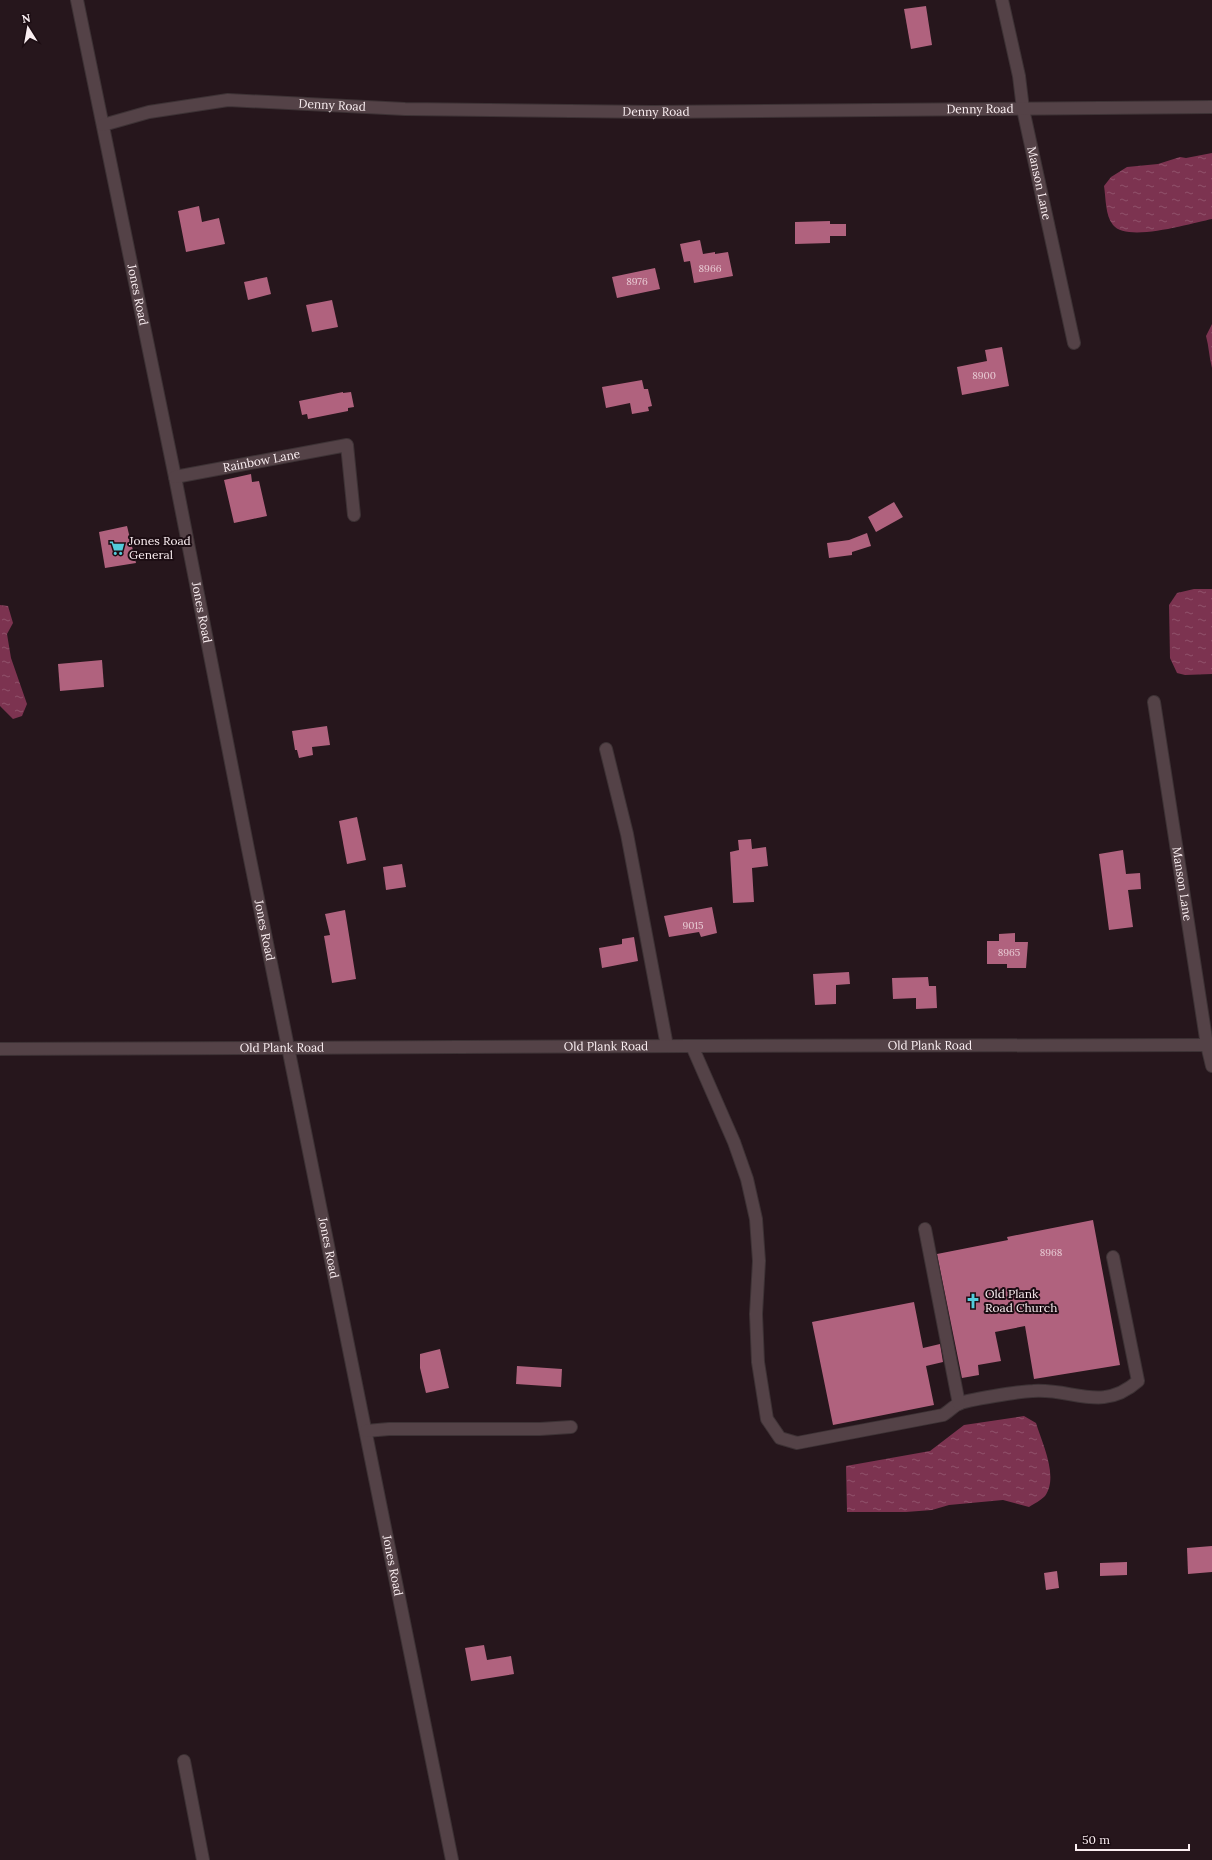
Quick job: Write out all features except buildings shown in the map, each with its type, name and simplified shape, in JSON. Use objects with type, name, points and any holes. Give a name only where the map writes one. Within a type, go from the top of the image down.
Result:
[{"type":"street","name":"Jones Road","points":[[77,0],[176,477],[288,1049],[452,1860]]},
{"type":"street","name":"Manson Lane","points":[[1002,0],[1019,76],[1023,109],[1074,343]]},
{"type":"street","name":"Denny Road","points":[[103,125],[149,112],[228,100],[405,109],[553,112],[1212,107]]},
{"type":"street","name":"Rainbow Lane","points":[[176,477],[347,445],[354,515]]},
{"type":"street","name":"Manson Lane","points":[[1154,702],[1212,1066]]},
{"type":"street","points":[[606,749],[627,834],[667,1046]]},
{"type":"street","name":"Old Plank Road","points":[[0,1049],[1209,1045]]},
{"type":"street","points":[[692,1046],[734,1142],[747,1179],[756,1219],[759,1262],[756,1314],[758,1362],[767,1419],[780,1438],[797,1443],[943,1415],[959,1404],[1034,1390],[1070,1394],[1093,1399],[1118,1394],[1128,1390],[1138,1381],[1113,1257]]},
{"type":"street","points":[[924,1229],[959,1404]]},
{"type":"street","points":[[366,1431],[390,1429],[540,1429],[571,1426]]},
{"type":"street","points":[[184,1760],[203,1860]]},
{"type":"water","points":[[1212,153],[1212,219],[1145,232],[1120,230],[1110,221],[1107,211],[1104,186],[1111,177],[1127,167],[1158,164],[1180,157],[1186,158]]},
{"type":"water","points":[[1212,324],[1212,368],[1206,336]]},
{"type":"water","points":[[1194,589],[1212,589],[1212,674],[1185,675],[1177,673],[1170,658],[1169,605],[1177,593]]},
{"type":"water","points":[[0,605],[8,606],[13,623],[7,634],[11,658],[27,704],[22,716],[13,719],[0,706]]},
{"type":"water","points":[[1024,1416],[1036,1423],[1050,1470],[1049,1488],[1045,1496],[1029,1507],[1003,1500],[949,1505],[932,1510],[906,1512],[847,1512],[846,1466],[930,1451],[964,1425]]},
{"type":"place","name":"Jones Road General","points":[[117,548]]},
{"type":"place","name":"Old Plank Road Church","points":[[973,1301]]}]
